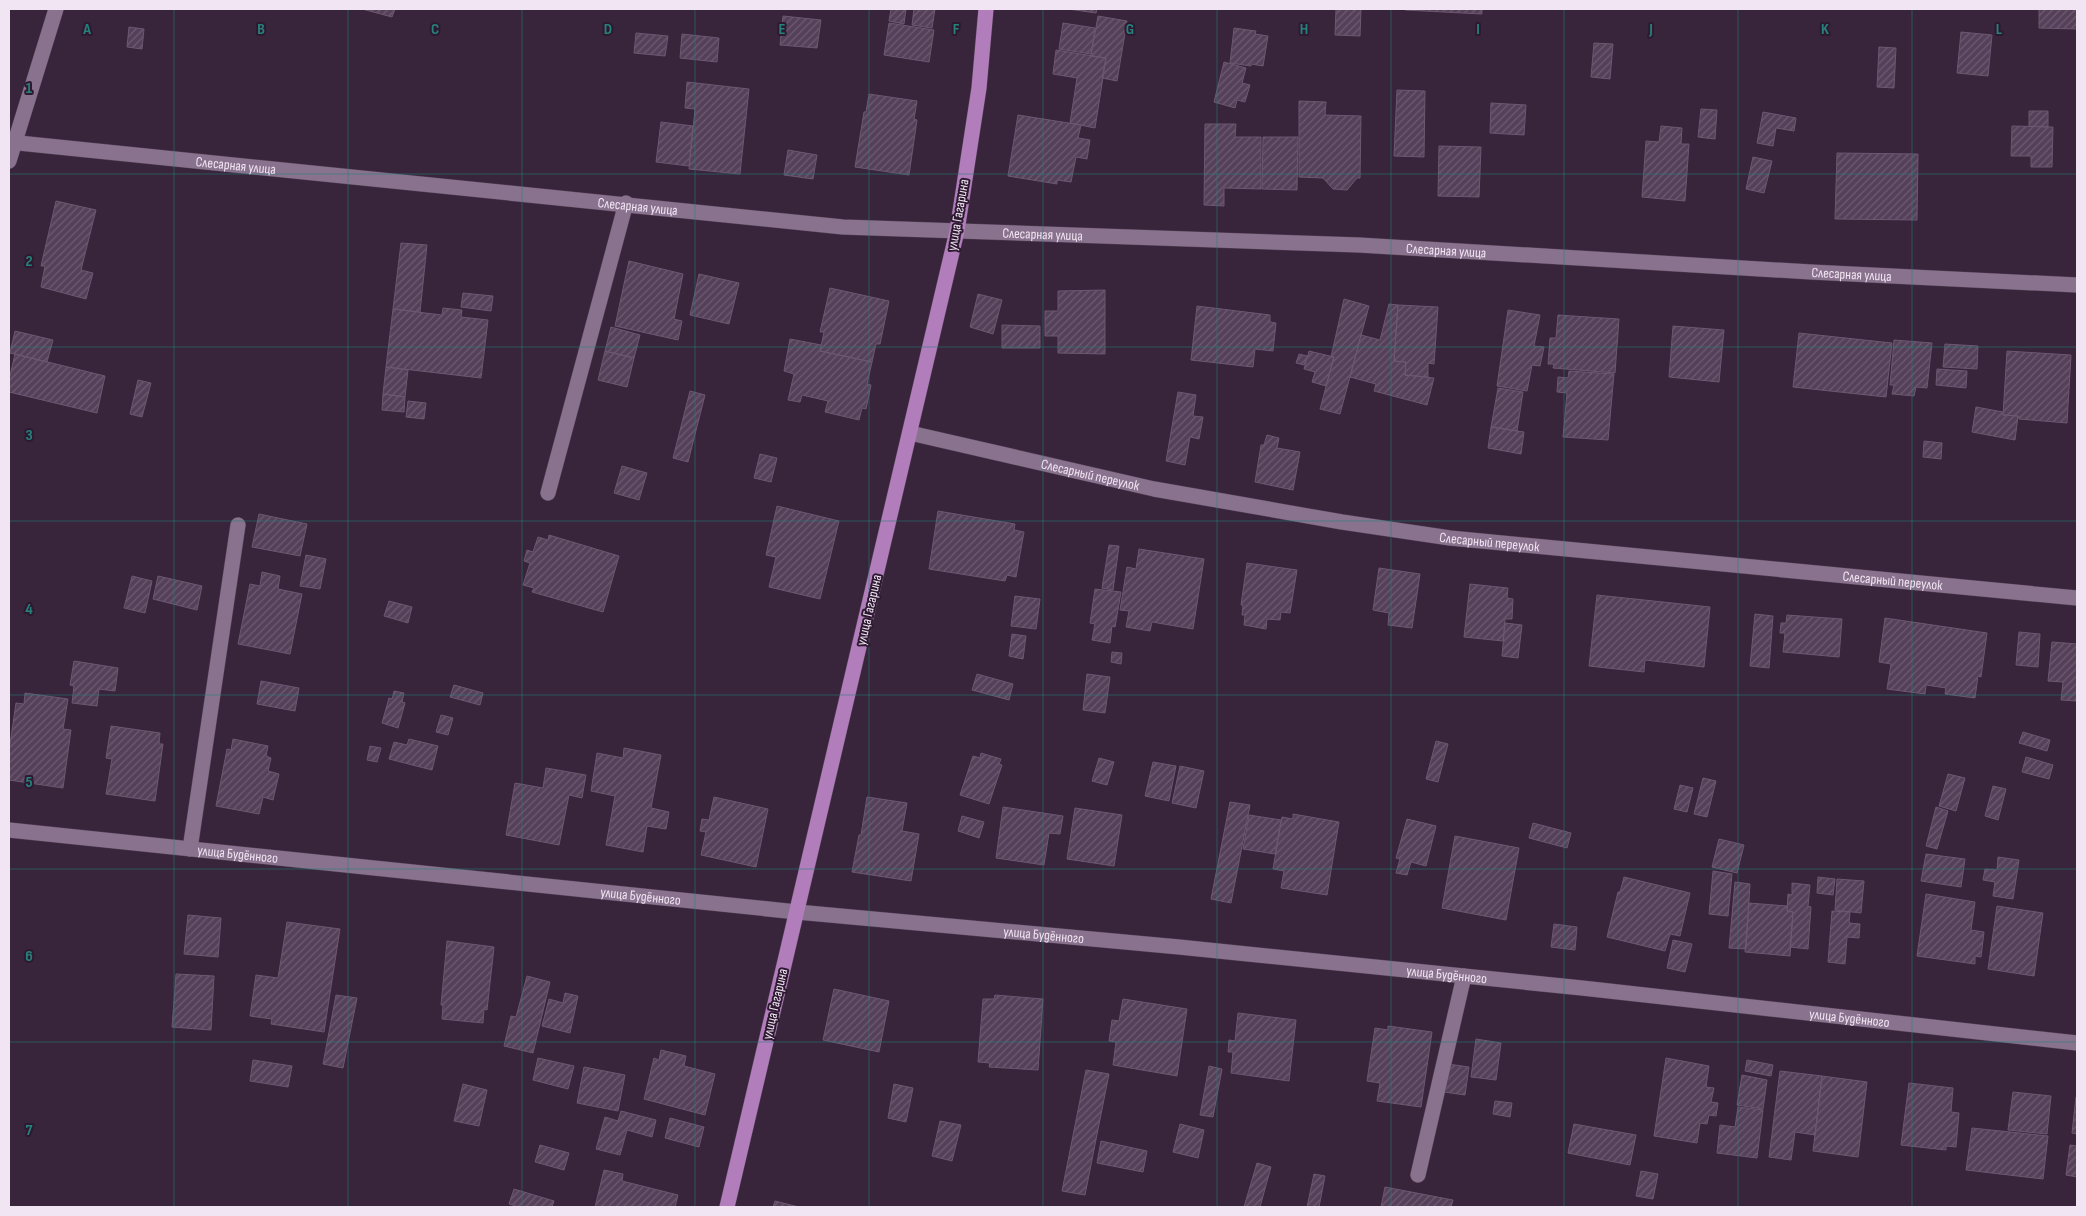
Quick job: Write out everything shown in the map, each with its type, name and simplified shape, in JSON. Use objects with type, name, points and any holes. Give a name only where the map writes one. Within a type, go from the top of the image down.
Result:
[{"type":"main road","name":"улица Гагарина","points":[[727,1207],[957,231],[979,88],[986,9]]},
{"type":"street","points":[[9,161],[11,142],[56,9]]},
{"type":"street","name":"Слесарная улица","points":[[11,142],[626,203],[814,224],[1359,245],[1810,272],[2077,285]]},
{"type":"street","points":[[548,493],[626,203]]},
{"type":"street","name":"Слесарный переулок","points":[[910,433],[1154,489],[1342,522],[1450,538],[2077,598]]},
{"type":"street","points":[[190,849],[238,525]]},
{"type":"street","name":"улица Будённого","points":[[9,830],[797,912],[1464,976],[2077,1043]]},
{"type":"street","points":[[1418,1175],[1464,976]]},
{"type":"building","points":[[362,9],[395,9],[392,17]]},
{"type":"building","points":[[891,9],[906,9],[904,24],[889,21]]},
{"type":"building","points":[[914,9],[935,9],[932,28],[912,25]]},
{"type":"building","points":[[1068,9],[1097,9],[1096,13]]},
{"type":"building","points":[[1336,9],[1361,9],[1360,36],[1335,35]]},
{"type":"building","points":[[1482,9],[1482,14],[1405,10]]},
{"type":"building","points":[[2039,9],[2077,9],[2077,29],[2039,28]]},
{"type":"building","points":[[783,16],[821,20],[817,48],[780,45]]},
{"type":"building","points":[[1098,16],[1127,21],[1117,81],[1102,78],[1106,58],[1091,56]]},
{"type":"building","points":[[889,23],[934,30],[929,62],[884,55]]},
{"type":"building","points":[[1063,23],[1095,28],[1091,54],[1059,49]]},
{"type":"building","points":[[129,27],[144,29],[142,49],[127,47]]},
{"type":"building","points":[[1234,28],[1256,31],[1255,34],[1268,36],[1263,66],[1230,63]]},
{"type":"building","points":[[1961,32],[1992,35],[1988,76],[1957,73]]},
{"type":"building","points":[[636,33],[668,36],[665,56],[634,53]]},
{"type":"building","points":[[682,34],[719,38],[717,62],[680,58]]},
{"type":"building","points":[[1594,43],[1613,44],[1610,79],[1591,77]]},
{"type":"building","points":[[1879,47],[1896,48],[1894,88],[1877,87]]},
{"type":"building","points":[[1056,50],[1106,58],[1095,128],[1070,123],[1077,78],[1053,74]]},
{"type":"building","points":[[1224,62],[1246,68],[1242,83],[1250,85],[1245,102],[1237,100],[1235,108],[1214,102]]},
{"type":"building","points":[[687,82],[749,89],[740,174],[689,169],[695,109],[685,108]]},
{"type":"building","points":[[1397,90],[1425,91],[1424,157],[1394,156]]},
{"type":"building","points":[[869,94],[917,101],[914,119],[917,120],[909,175],[855,167],[864,112],[866,112]]},
{"type":"building","points":[[1299,101],[1326,102],[1325,115],[1361,116],[1360,178],[1357,178],[1347,190],[1333,189],[1323,178],[1299,177]]},
{"type":"building","points":[[1491,103],[1526,105],[1524,135],[1490,133]]},
{"type":"building","points":[[1701,109],[1717,110],[1715,139],[1698,137]]},
{"type":"building","points":[[2029,111],[2048,111],[2048,127],[2029,126]]},
{"type":"building","points":[[1763,112],[1796,118],[1794,131],[1776,128],[1773,146],[1757,143]]},
{"type":"building","points":[[1018,115],[1081,125],[1078,138],[1090,140],[1087,159],[1076,157],[1071,182],[1057,180],[1057,184],[1008,176]]},
{"type":"building","points":[[661,122],[693,126],[689,166],[656,162]]},
{"type":"building","points":[[1205,124],[1236,124],[1235,137],[1261,137],[1261,189],[1224,188],[1224,206],[1204,205]]},
{"type":"building","points":[[1661,126],[1682,128],[1681,144],[1689,144],[1685,201],[1642,197],[1646,141],[1659,142]]},
{"type":"building","points":[[2012,126],[2053,127],[2052,167],[2031,167],[2031,156],[2011,156]]},
{"type":"building","points":[[1263,137],[1298,137],[1297,190],[1262,189]]},
{"type":"building","points":[[1439,146],[1481,147],[1479,197],[1438,196]]},
{"type":"building","points":[[788,150],[817,155],[813,179],[784,175]]},
{"type":"building","points":[[1837,153],[1918,154],[1917,220],[1835,219]]},
{"type":"building","points":[[1753,157],[1772,161],[1764,193],[1746,189]]},
{"type":"building","points":[[56,201],[96,210],[81,270],[93,273],[86,299],[41,287],[45,266],[41,266]]},
{"type":"building","points":[[401,243],[427,245],[420,312],[393,309]]},
{"type":"building","points":[[629,261],[683,274],[674,319],[682,321],[678,340],[615,326]]},
{"type":"building","points":[[699,274],[739,283],[729,324],[690,315]]},
{"type":"building","points":[[830,288],[889,301],[880,344],[876,344],[872,362],[820,351],[824,332],[820,332]]},
{"type":"building","points":[[1105,290],[1105,354],[1058,353],[1058,336],[1045,336],[1045,311],[1058,311],[1058,291]]},
{"type":"building","points":[[463,293],[493,296],[491,311],[461,307]]},
{"type":"building","points":[[978,294],[1002,300],[993,334],[970,327]]},
{"type":"building","points":[[1344,299],[1369,306],[1340,414],[1320,409],[1334,357],[1331,357]]},
{"type":"building","points":[[1389,304],[1398,305],[1394,361],[1406,362],[1405,375],[1434,378],[1427,405],[1374,391],[1376,384],[1350,377],[1361,335],[1380,340]]},
{"type":"building","points":[[1398,305],[1438,307],[1434,364],[1428,363],[1428,377],[1405,375],[1406,362],[1394,361]]},
{"type":"building","points":[[1197,306],[1270,315],[1270,322],[1276,323],[1273,351],[1255,349],[1253,367],[1191,360]]},
{"type":"building","points":[[443,308],[462,310],[461,317],[488,320],[481,378],[386,367],[393,309],[442,315]]},
{"type":"building","points":[[1508,310],[1540,315],[1534,346],[1544,347],[1540,366],[1532,365],[1527,391],[1497,386]]},
{"type":"building","points":[[1558,315],[1619,319],[1615,373],[1553,368],[1554,364],[1548,364],[1550,338],[1556,338]]},
{"type":"building","points":[[1002,325],[1040,326],[1040,348],[1002,348]]},
{"type":"building","points":[[1673,326],[1724,330],[1719,382],[1669,377]]},
{"type":"building","points":[[611,327],[640,335],[634,358],[605,351]]},
{"type":"building","points":[[15,331],[53,340],[47,362],[10,353]]},
{"type":"building","points":[[1799,333],[1892,343],[1886,397],[1793,387]]},
{"type":"building","points":[[790,339],[821,345],[820,351],[872,362],[867,384],[871,385],[866,409],[862,408],[859,420],[825,412],[828,401],[802,395],[800,402],[788,400],[794,374],[784,371]]},
{"type":"building","points":[[1894,340],[1932,343],[1927,388],[1916,387],[1914,396],[1892,394],[1894,385],[1890,385]]},
{"type":"building","points":[[1945,344],[1978,346],[1977,369],[1943,367]]},
{"type":"building","points":[[605,351],[634,358],[627,387],[598,380]]},
{"type":"building","points":[[1309,351],[1334,357],[1326,386],[1312,382],[1315,372],[1304,369]]},
{"type":"building","points":[[2007,351],[2071,355],[2067,423],[2019,419],[2018,416],[2003,415]]},
{"type":"building","points":[[15,354],[105,376],[97,413],[9,392],[9,380]]},
{"type":"building","points":[[1299,354],[1307,356],[1304,365],[1296,363]]},
{"type":"building","points":[[386,367],[408,370],[405,397],[383,394]]},
{"type":"building","points":[[1937,369],[1967,371],[1966,388],[1936,385]]},
{"type":"building","points":[[1569,371],[1614,374],[1608,440],[1563,437],[1567,393],[1557,392],[1558,377],[1568,378]]},
{"type":"building","points":[[138,380],[151,383],[142,417],[130,414]]},
{"type":"building","points":[[1498,388],[1523,392],[1517,431],[1491,427]]},
{"type":"building","points":[[690,391],[705,395],[688,462],[673,458]]},
{"type":"building","points":[[1178,392],[1196,395],[1193,416],[1203,417],[1199,439],[1190,437],[1185,465],[1166,461]]},
{"type":"building","points":[[383,394],[405,397],[404,412],[382,410]]},
{"type":"building","points":[[408,401],[426,403],[424,419],[406,417]]},
{"type":"building","points":[[1976,407],[2003,412],[2003,415],[2018,416],[2015,440],[1972,432]]},
{"type":"building","points":[[1491,427],[1524,432],[1521,454],[1488,448]]},
{"type":"building","points":[[1267,435],[1279,438],[1277,448],[1300,452],[1293,490],[1255,482],[1261,445],[1264,445]]},
{"type":"building","points":[[1924,441],[1942,443],[1941,459],[1923,457]]},
{"type":"building","points":[[760,454],[777,458],[771,482],[754,478]]},
{"type":"building","points":[[622,466],[647,473],[639,500],[614,493]]},
{"type":"building","points":[[777,506],[839,521],[820,599],[769,587],[776,557],[766,555]]},
{"type":"building","points":[[938,511],[1015,524],[1014,530],[1024,532],[1016,577],[1007,575],[1005,581],[929,569]]},
{"type":"building","points":[[259,514],[307,524],[300,556],[252,547]]},
{"type":"building","points":[[549,535],[619,556],[603,612],[532,592],[534,588],[523,585],[530,563],[524,561],[527,550],[533,552],[538,537],[548,540]]},
{"type":"building","points":[[1109,545],[1119,546],[1113,590],[1102,588]]},
{"type":"building","points":[[1139,549],[1204,559],[1193,629],[1152,622],[1150,631],[1126,627],[1129,611],[1120,610],[1127,567],[1136,569]]},
{"type":"building","points":[[306,555],[326,559],[320,589],[300,586]]},
{"type":"building","points":[[1247,563],[1297,570],[1290,613],[1281,612],[1280,620],[1267,619],[1266,629],[1244,625],[1245,615],[1242,615],[1243,605],[1241,605]]},
{"type":"building","points":[[1379,568],[1420,574],[1412,628],[1388,625],[1389,613],[1373,610]]},
{"type":"building","points":[[262,572],[280,576],[278,589],[302,594],[290,654],[238,644],[250,584],[260,586]]},
{"type":"building","points":[[132,576],[152,581],[145,613],[124,608]]},
{"type":"building","points":[[158,576],[202,586],[197,610],[153,599]]},
{"type":"building","points":[[1470,584],[1508,588],[1507,598],[1513,599],[1512,619],[1505,619],[1503,641],[1464,637]]},
{"type":"building","points":[[1095,589],[1121,592],[1115,627],[1112,626],[1110,643],[1092,640],[1095,624],[1090,623]]},
{"type":"building","points":[[1597,595],[1710,607],[1704,667],[1645,660],[1644,672],[1589,666]]},
{"type":"building","points":[[1015,596],[1040,599],[1036,629],[1011,626]]},
{"type":"building","points":[[389,601],[412,607],[408,623],[384,616]]},
{"type":"building","points":[[1755,614],[1773,616],[1769,668],[1750,666]]},
{"type":"building","points":[[1787,615],[1842,619],[1839,657],[1783,652],[1785,633],[1780,633],[1781,623],[1786,623]]},
{"type":"building","points":[[1885,618],[1987,633],[1981,677],[1978,676],[1975,698],[1945,694],[1946,688],[1926,685],[1925,694],[1887,689],[1891,664],[1879,662]]},
{"type":"building","points":[[1505,623],[1522,625],[1518,658],[1502,656]]},
{"type":"building","points":[[2019,632],[2040,634],[2038,667],[2016,665]]},
{"type":"building","points":[[1012,634],[1026,636],[1023,659],[1009,656]]},
{"type":"building","points":[[2052,642],[2077,644],[2077,701],[2061,700],[2063,682],[2048,681]]},
{"type":"building","points":[[1112,652],[1122,653],[1121,664],[1111,662]]},
{"type":"building","points":[[74,661],[118,668],[115,691],[99,689],[97,706],[72,703],[74,686],[70,685]]},
{"type":"building","points":[[977,674],[1013,684],[1009,700],[972,690]]},
{"type":"building","points":[[1087,674],[1110,677],[1105,713],[1083,710]]},
{"type":"building","points":[[261,681],[299,688],[295,711],[257,704]]},
{"type":"building","points":[[454,685],[483,693],[480,705],[450,697]]},
{"type":"building","points":[[394,691],[404,693],[402,702],[405,703],[398,728],[382,723],[389,698],[392,699]]},
{"type":"building","points":[[25,693],[68,699],[63,729],[71,730],[63,788],[9,780],[9,751],[16,703],[24,704]]},
{"type":"building","points":[[441,715],[453,718],[448,735],[436,732]]},
{"type":"building","points":[[111,726],[160,733],[159,744],[163,744],[155,801],[106,794],[112,759],[106,758]]},
{"type":"building","points":[[2023,732],[2050,740],[2047,751],[2019,743]]},
{"type":"building","points":[[233,739],[268,746],[266,756],[271,758],[268,771],[279,774],[273,800],[263,797],[259,814],[216,806],[227,749],[231,750]]},
{"type":"building","points":[[409,739],[438,746],[432,770],[389,759],[394,742],[407,745]]},
{"type":"building","points":[[1436,741],[1448,744],[1438,782],[1426,779]]},
{"type":"building","points":[[370,746],[381,748],[377,762],[367,760]]},
{"type":"building","points":[[624,748],[661,755],[651,808],[669,812],[666,829],[647,826],[643,852],[606,845],[615,796],[591,791],[597,753],[623,758]]},
{"type":"building","points":[[981,753],[1001,759],[999,764],[1002,765],[989,804],[960,795],[973,756],[980,758]]},
{"type":"building","points":[[2026,757],[2053,765],[2049,779],[2022,772]]},
{"type":"building","points":[[1099,758],[1114,762],[1107,785],[1092,781]]},
{"type":"building","points":[[1153,762],[1176,766],[1169,801],[1145,796]]},
{"type":"building","points":[[1180,766],[1204,771],[1196,808],[1172,803]]},
{"type":"building","points":[[546,768],[586,775],[582,798],[569,795],[559,845],[506,835],[515,783],[543,788]]},
{"type":"building","points":[[1948,774],[1965,778],[1956,811],[1939,806]]},
{"type":"building","points":[[1703,778],[1716,781],[1707,817],[1694,814]]},
{"type":"building","points":[[1680,785],[1693,788],[1687,812],[1674,809]]},
{"type":"building","points":[[1993,786],[2006,789],[1998,820],[1985,816]]},
{"type":"building","points":[[714,797],[768,809],[756,867],[701,855],[706,832],[700,831],[702,819],[709,820]]},
{"type":"building","points":[[867,797],[907,803],[902,831],[919,834],[911,881],[852,872],[859,835],[861,835]]},
{"type":"building","points":[[1230,802],[1250,805],[1231,903],[1211,899]]},
{"type":"building","points":[[1003,807],[1063,816],[1060,834],[1049,833],[1044,865],[996,858]]},
{"type":"building","points":[[1936,807],[1948,811],[1937,849],[1926,846]]},
{"type":"building","points":[[1075,808],[1122,815],[1114,866],[1067,859]]},
{"type":"building","points":[[1293,814],[1339,822],[1327,895],[1281,888],[1284,871],[1273,869],[1282,817],[1293,819]]},
{"type":"building","points":[[1249,815],[1281,820],[1275,854],[1243,849]]},
{"type":"building","points":[[962,816],[984,822],[979,838],[958,831]]},
{"type":"building","points":[[1407,819],[1436,826],[1426,866],[1411,862],[1407,875],[1396,873],[1400,859],[1396,858]]},
{"type":"building","points":[[1533,823],[1571,833],[1567,848],[1529,838]]},
{"type":"building","points":[[1455,836],[1519,848],[1506,920],[1442,908]]},
{"type":"building","points":[[1719,839],[1744,845],[1737,873],[1712,867]]},
{"type":"building","points":[[1926,854],[1965,859],[1961,887],[1921,881]]},
{"type":"building","points":[[1998,857],[2019,860],[2013,899],[1993,896],[1995,882],[1983,880],[1985,869],[1997,870]]},
{"type":"building","points":[[1713,871],[1732,874],[1728,916],[1709,914]]},
{"type":"building","points":[[1624,877],[1690,893],[1680,936],[1670,934],[1665,951],[1607,937],[1618,892],[1620,892]]},
{"type":"building","points":[[1818,877],[1835,879],[1833,895],[1817,893]]},
{"type":"building","points":[[1837,879],[1864,881],[1861,913],[1835,910]]},
{"type":"building","points":[[1735,882],[1750,884],[1746,949],[1729,948]]},
{"type":"building","points":[[1792,883],[1810,885],[1808,906],[1811,907],[1808,949],[1790,947],[1793,912],[1787,911],[1788,894],[1792,895]]},
{"type":"building","points":[[1926,894],[1975,902],[1971,930],[1984,932],[1981,957],[1975,956],[1975,964],[1917,956]]},
{"type":"building","points":[[1749,903],[1787,906],[1787,911],[1793,912],[1790,956],[1745,952]]},
{"type":"building","points":[[1997,906],[2043,913],[2034,976],[1988,969]]},
{"type":"building","points":[[1832,911],[1850,912],[1849,923],[1860,924],[1859,938],[1847,937],[1845,964],[1828,962]]},
{"type":"building","points":[[188,915],[221,918],[218,957],[184,954]]},
{"type":"building","points":[[287,922],[340,929],[324,1032],[271,1024],[272,1019],[250,1016],[256,975],[278,978]]},
{"type":"building","points":[[1554,924],[1577,927],[1575,950],[1551,947]]},
{"type":"building","points":[[1673,940],[1692,944],[1685,972],[1667,968]]},
{"type":"building","points":[[447,941],[494,947],[487,1010],[484,1009],[483,1023],[442,1019],[443,1005],[441,1005]]},
{"type":"building","points":[[176,974],[214,976],[211,1030],[172,1027]]},
{"type":"building","points":[[527,976],[550,982],[533,1053],[504,1046],[511,1016],[516,1017]]},
{"type":"building","points":[[834,989],[889,1001],[879,1052],[823,1040]]},
{"type":"building","points":[[565,993],[578,996],[570,1033],[542,1026],[549,999],[563,1003]]},
{"type":"building","points":[[336,995],[357,998],[343,1068],[323,1064]]},
{"type":"building","points":[[995,995],[1043,999],[1038,1070],[989,1067],[990,1063],[978,1062],[983,999],[994,999]]},
{"type":"building","points":[[1123,999],[1187,1009],[1177,1076],[1113,1065],[1116,1042],[1109,1041],[1112,1020],[1119,1021]]},
{"type":"building","points":[[1238,1013],[1296,1020],[1289,1081],[1231,1073],[1233,1052],[1228,1052],[1229,1040],[1235,1041]]},
{"type":"building","points":[[1388,1026],[1432,1032],[1421,1107],[1377,1101],[1380,1083],[1367,1081],[1375,1028],[1388,1030]]},
{"type":"building","points":[[1476,1039],[1501,1043],[1496,1080],[1471,1077]]},
{"type":"building","points":[[661,1050],[686,1056],[684,1066],[715,1074],[705,1115],[644,1099],[654,1058],[659,1060]]},
{"type":"building","points":[[538,1058],[574,1066],[568,1089],[533,1080]]},
{"type":"building","points":[[1666,1058],[1709,1066],[1706,1087],[1714,1088],[1711,1102],[1718,1103],[1716,1116],[1709,1115],[1707,1124],[1700,1123],[1697,1143],[1654,1136]]},
{"type":"building","points":[[253,1060],[292,1066],[288,1087],[250,1081]]},
{"type":"building","points":[[1747,1060],[1773,1065],[1771,1076],[1745,1071]]},
{"type":"building","points":[[1448,1064],[1469,1067],[1465,1095],[1444,1092]]},
{"type":"building","points":[[1209,1066],[1222,1069],[1213,1117],[1200,1115]]},
{"type":"building","points":[[584,1067],[625,1075],[618,1111],[577,1103]]},
{"type":"building","points":[[1086,1070],[1109,1074],[1085,1195],[1062,1191]]},
{"type":"building","points":[[1780,1071],[1822,1076],[1815,1135],[1795,1132],[1791,1160],[1769,1157]]},
{"type":"building","points":[[1742,1075],[1767,1080],[1763,1109],[1737,1105]]},
{"type":"building","points":[[1822,1076],[1867,1082],[1858,1157],[1813,1151]]},
{"type":"building","points":[[1909,1083],[1953,1088],[1951,1112],[1959,1113],[1956,1147],[1946,1146],[1946,1150],[1901,1145]]},
{"type":"building","points":[[463,1084],[487,1090],[479,1126],[454,1121]]},
{"type":"building","points":[[894,1084],[913,1088],[906,1122],[888,1118]]},
{"type":"building","points":[[2013,1092],[2051,1096],[2047,1134],[2008,1130]]},
{"type":"building","points":[[2077,1097],[2077,1134],[2072,1133]]},
{"type":"building","points":[[1495,1101],[1512,1103],[1510,1117],[1493,1114]]},
{"type":"building","points":[[1738,1107],[1763,1110],[1757,1158],[1717,1153],[1720,1125],[1735,1127]]},
{"type":"building","points":[[621,1111],[656,1120],[652,1137],[627,1130],[620,1155],[596,1149],[605,1117],[618,1121]]},
{"type":"building","points":[[670,1118],[704,1127],[699,1147],[665,1138]]},
{"type":"building","points":[[940,1121],[961,1125],[952,1161],[932,1156]]},
{"type":"building","points":[[1180,1124],[1204,1130],[1198,1158],[1173,1152]]},
{"type":"building","points":[[1574,1124],[1636,1135],[1630,1165],[1568,1153]]},
{"type":"building","points":[[1972,1128],[2048,1136],[2043,1179],[1966,1170]]},
{"type":"building","points":[[1101,1141],[1147,1151],[1143,1172],[1097,1163]]},
{"type":"building","points":[[540,1145],[569,1153],[564,1170],[535,1162]]},
{"type":"building","points":[[2070,1145],[2077,1146],[2077,1177],[2066,1175]]},
{"type":"building","points":[[1257,1163],[1271,1167],[1260,1207],[1244,1207]]},
{"type":"building","points":[[604,1170],[623,1174],[622,1181],[678,1195],[675,1207],[595,1207]]},
{"type":"building","points":[[1641,1171],[1658,1174],[1653,1199],[1636,1196]]},
{"type":"building","points":[[1314,1174],[1325,1176],[1319,1207],[1307,1207]]},
{"type":"building","points":[[1385,1187],[1453,1200],[1451,1207],[1381,1207]]},
{"type":"building","points":[[514,1189],[554,1201],[552,1207],[520,1207],[509,1204]]},
{"type":"building","points":[[775,1201],[799,1207],[773,1207]]}]
